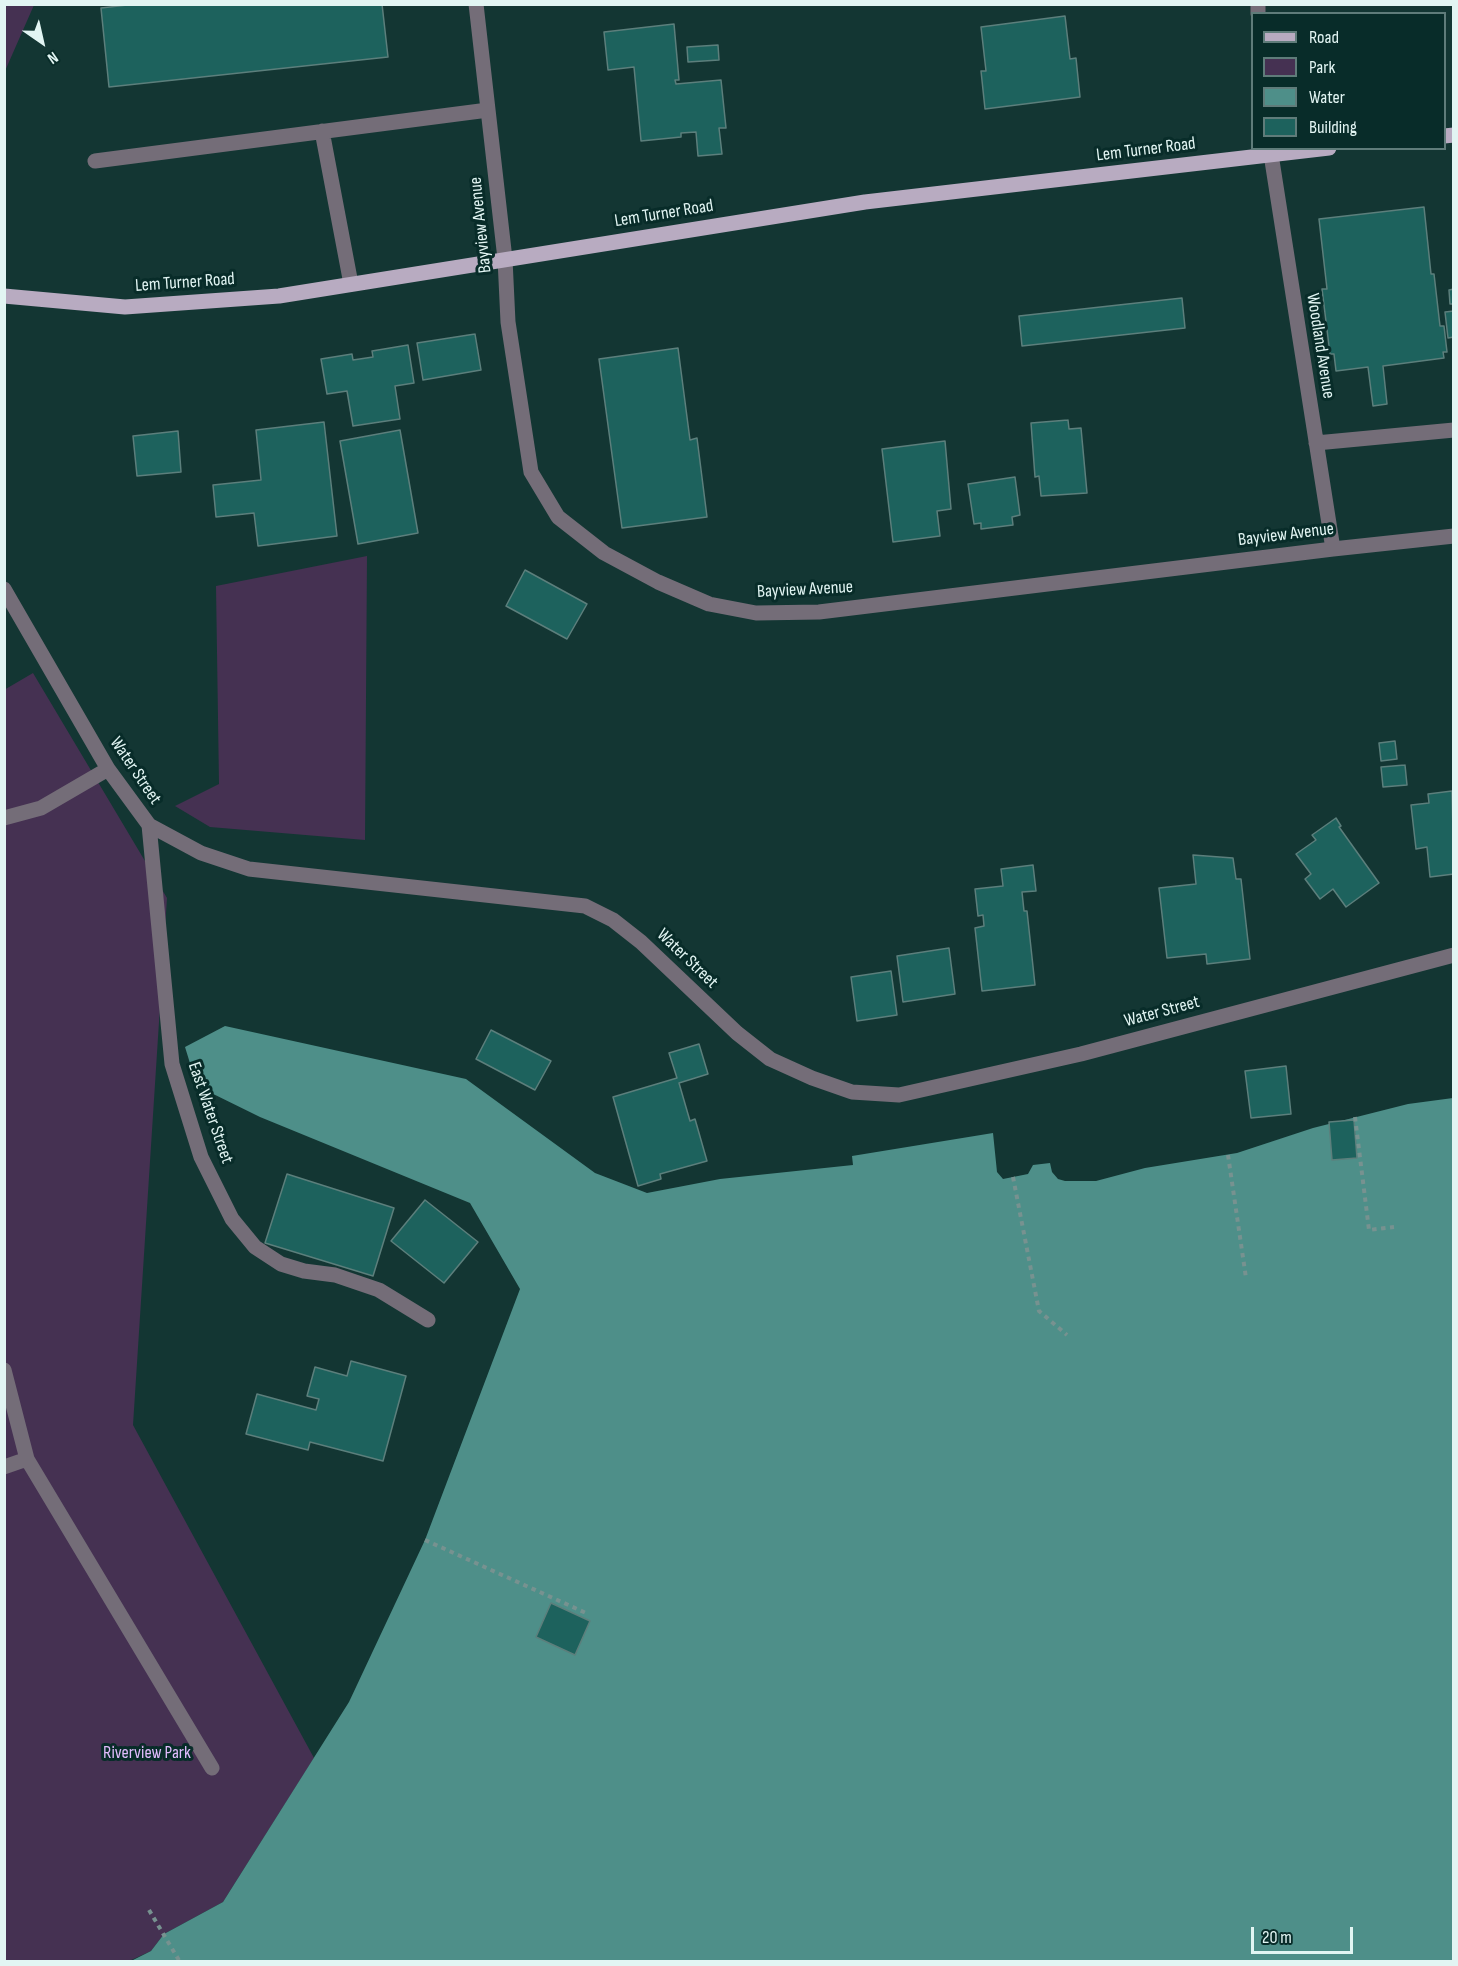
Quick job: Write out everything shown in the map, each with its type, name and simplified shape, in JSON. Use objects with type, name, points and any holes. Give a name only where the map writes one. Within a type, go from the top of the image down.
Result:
[{"type":"main road","name":"Lem Turner Road","points":[[4,296],[125,307],[279,296],[865,202],[1300,150]]},
{"type":"street","name":"Bayview Avenue","points":[[476,4],[505,259],[508,322],[531,472],[558,517],[604,552],[658,582],[709,604],[756,614],[819,612],[1454,536]]},
{"type":"street","points":[[94,161],[488,110]]},
{"type":"street","points":[[322,131],[351,284]]},
{"type":"street","name":"Woodland Avenue","points":[[1270,152],[1333,549]]},
{"type":"street","points":[[1316,443],[1454,430]]},
{"type":"street","name":"Water Street","points":[[4,589],[108,769],[148,825],[201,853],[249,869],[585,906],[613,920],[641,942],[737,1034],[770,1059],[812,1078],[852,1092],[899,1095],[1082,1054],[1454,955]]},
{"type":"street","points":[[4,818],[41,808],[108,769]]},
{"type":"street","name":"East Water Street","points":[[148,825],[172,1064],[201,1157],[232,1219],[255,1247],[281,1264],[304,1271],[335,1275],[379,1290],[428,1320]]},
{"type":"street","points":[[4,1370],[27,1459],[212,1768]]},
{"type":"street","points":[[4,1467],[27,1459]]},
{"type":"path","points":[[1355,1117],[1369,1230],[1394,1227]]},
{"type":"path","points":[[1228,1155],[1246,1278]]},
{"type":"path","points":[[1013,1177],[1039,1311],[1067,1335]]},
{"type":"path","points":[[425,1540],[586,1613]]},
{"type":"path","points":[[149,1910],[180,1962]]},
{"type":"green space","points":[[4,5],[34,5],[5,71]]},
{"type":"green space","points":[[367,556],[365,840],[210,827],[175,806],[219,784],[216,586]]},
{"type":"green space","name":"Riverview Park","points":[[33,673],[167,898],[133,1425],[314,1758],[223,1902],[164,1934],[151,1951],[129,1961],[5,1962],[4,690]]},
{"type":"water","points":[[225,1026],[466,1079],[595,1173],[647,1193],[720,1179],[853,1165],[852,1156],[993,1133],[997,1172],[1003,1179],[1028,1174],[1033,1165],[1050,1163],[1052,1172],[1058,1179],[1096,1181],[1145,1168],[1237,1153],[1313,1128],[1408,1104],[1453,1098],[1453,1961],[129,1962],[151,1951],[164,1934],[223,1902],[349,1702],[425,1540],[520,1289],[470,1203],[260,1117],[197,1086],[185,1047]]},
{"type":"building","points":[[136,4],[382,4],[388,57],[109,87],[101,8]]},
{"type":"building","points":[[1065,16],[1070,59],[1076,58],[1080,97],[985,109],[981,71],[986,71],[981,27]]},
{"type":"building","points":[[674,24],[679,80],[675,80],[676,84],[721,80],[726,128],[719,128],[722,154],[698,156],[696,132],[681,133],[681,137],[641,141],[634,67],[608,70],[604,32]]},
{"type":"building","points":[[718,45],[719,60],[688,62],[687,47]]},
{"type":"building","points":[[1424,207],[1431,274],[1434,274],[1440,326],[1444,326],[1447,352],[1443,352],[1444,358],[1383,366],[1387,404],[1373,406],[1368,367],[1336,371],[1334,354],[1330,354],[1322,289],[1327,289],[1319,219]]},
{"type":"building","points":[[1454,289],[1454,304],[1450,304],[1449,290]]},
{"type":"building","points":[[1182,298],[1185,328],[1022,346],[1019,316]]},
{"type":"building","points":[[1454,311],[1454,337],[1448,338],[1445,312]]},
{"type":"building","points":[[475,334],[481,370],[423,380],[417,343]]},
{"type":"building","points":[[408,345],[414,383],[395,386],[400,419],[353,426],[347,391],[327,394],[321,359],[352,354],[353,360],[373,357],[372,351]]},
{"type":"building","points":[[678,348],[690,440],[697,438],[707,517],[622,528],[599,359]]},
{"type":"building","points":[[1068,420],[1069,429],[1081,428],[1087,493],[1041,496],[1039,476],[1035,477],[1031,423]]},
{"type":"building","points":[[324,422],[337,536],[258,546],[254,513],[216,517],[213,485],[261,480],[256,430]]},
{"type":"building","points":[[400,430],[418,533],[358,544],[340,441]]},
{"type":"building","points":[[178,431],[181,472],[137,476],[133,436]]},
{"type":"building","points":[[945,441],[951,509],[937,511],[940,536],[893,542],[882,449]]},
{"type":"building","points":[[1015,477],[1020,515],[1012,517],[1013,525],[981,529],[981,523],[974,524],[968,484]]},
{"type":"building","points":[[525,570],[587,604],[567,639],[506,606]]},
{"type":"building","points":[[1395,741],[1397,759],[1381,761],[1379,743]]},
{"type":"building","points":[[1405,765],[1407,785],[1383,787],[1381,767]]},
{"type":"building","points":[[1452,791],[1454,874],[1430,877],[1427,847],[1416,849],[1411,805],[1429,803],[1428,794]]},
{"type":"building","points":[[1336,818],[1341,826],[1339,827],[1379,883],[1346,907],[1333,889],[1320,899],[1305,879],[1311,874],[1296,854],[1316,840],[1312,835]]},
{"type":"building","points":[[1193,855],[1233,858],[1236,879],[1241,879],[1250,959],[1207,964],[1206,954],[1167,958],[1159,888],[1196,884]]},
{"type":"building","points":[[1033,865],[1036,891],[1022,892],[1024,911],[1027,911],[1035,985],[982,991],[975,928],[984,926],[983,915],[978,916],[975,889],[1003,886],[1001,869]]},
{"type":"building","points":[[949,948],[955,994],[903,1002],[897,956]]},
{"type":"building","points":[[891,971],[897,1015],[857,1021],[851,977]]},
{"type":"building","points":[[491,1030],[551,1061],[535,1090],[476,1059]]},
{"type":"building","points":[[699,1044],[708,1074],[679,1083],[690,1121],[695,1119],[707,1161],[660,1174],[661,1179],[638,1186],[613,1097],[677,1078],[669,1053]]},
{"type":"building","points":[[1286,1066],[1291,1114],[1251,1118],[1245,1071]]},
{"type":"building","points":[[1354,1120],[1357,1158],[1332,1160],[1329,1122]]},
{"type":"building","points":[[287,1174],[394,1208],[373,1276],[265,1243]]},
{"type":"building","points":[[425,1200],[478,1242],[444,1283],[391,1241]]},
{"type":"building","points":[[351,1361],[406,1376],[383,1461],[310,1442],[308,1450],[246,1434],[257,1394],[316,1410],[319,1399],[307,1396],[315,1367],[347,1376]]},
{"type":"building","points":[[551,1603],[590,1621],[575,1655],[536,1637]]}]
